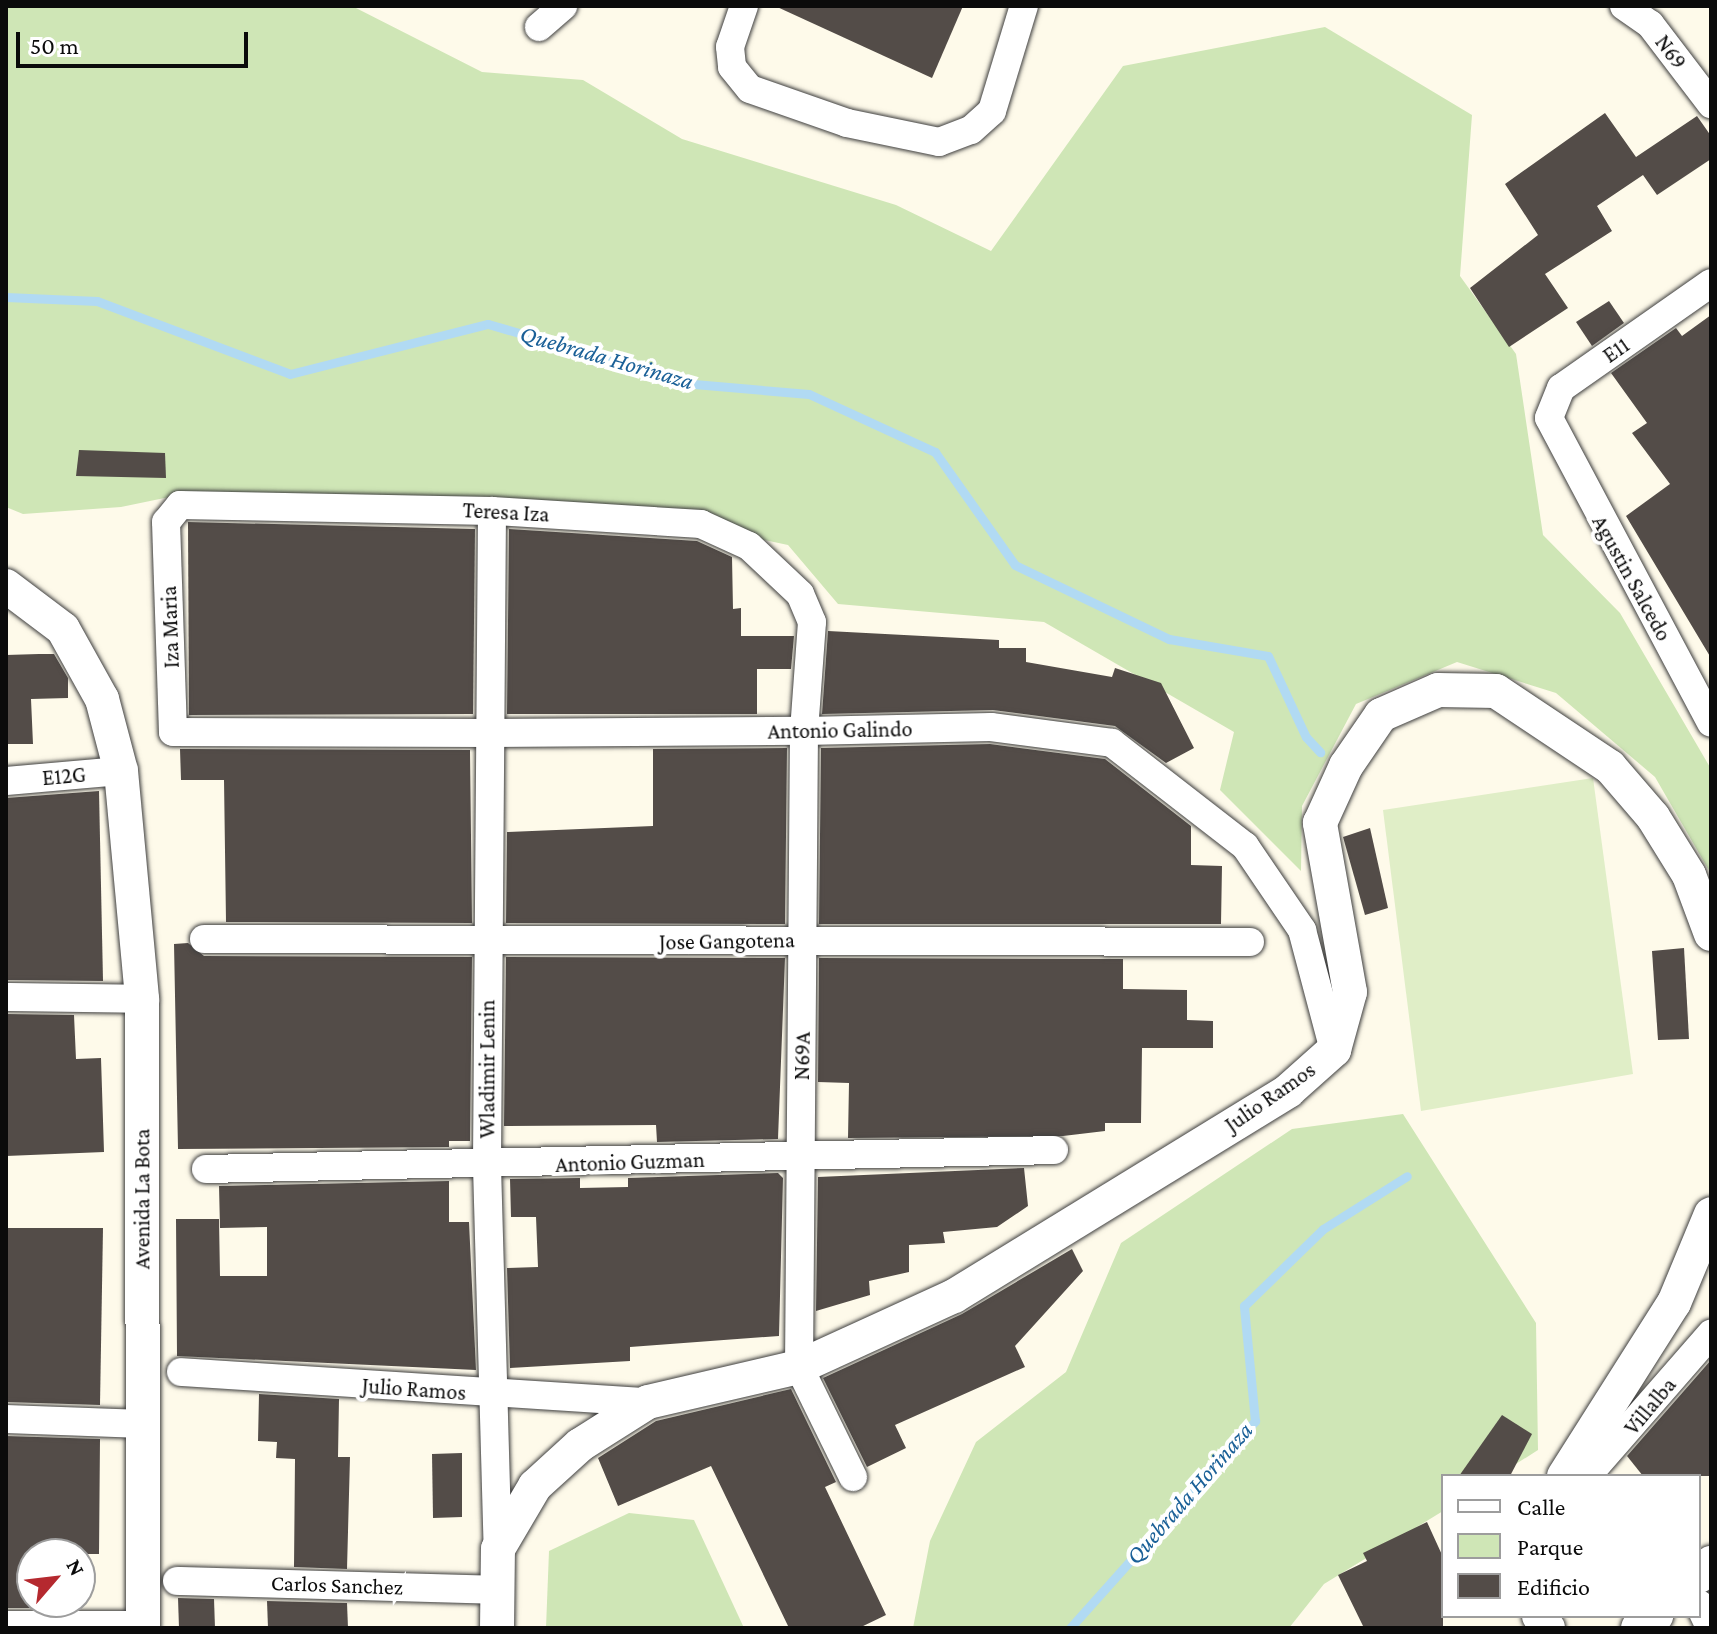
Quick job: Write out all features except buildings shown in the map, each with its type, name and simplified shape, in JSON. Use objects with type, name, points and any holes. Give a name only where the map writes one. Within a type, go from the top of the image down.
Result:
[{"type":"street","points":[[539,27],[563,6]]},
{"type":"street","points":[[744,6],[730,47],[732,67],[750,89],[847,123],[939,142],[971,130],[992,111],[1024,6]]},
{"type":"street","name":"N69","points":[[1624,6],[1650,24],[1711,104]]},
{"type":"street","name":"E11","points":[[1553,433],[1549,418],[1561,388],[1711,283]]},
{"type":"street","name":"Agustin Salcedo","points":[[1553,433],[1711,723]]},
{"type":"street","name":"Teresa Iza","points":[[166,522],[180,505],[199,502],[492,511],[701,524],[749,546],[783,573],[812,622]]},
{"type":"street","name":"Wladimir Lenin","points":[[492,511],[487,1166],[498,1549],[497,1628]]},
{"type":"street","name":"Iza Maria","points":[[166,522],[173,732]]},
{"type":"street","name":"Avenida La Bota","points":[[6,586],[63,629],[102,699],[121,771],[142,999],[143,1626]]},
{"type":"street","name":"N69A","points":[[812,622],[804,731],[799,1367],[853,1477]]},
{"type":"street","name":"Julio Ramos","points":[[181,1372],[492,1395],[648,1402],[799,1367],[954,1296],[1288,1091],[1334,1050],[1350,992],[1320,823],[1346,766],[1381,715],[1438,690],[1496,691],[1610,767],[1653,817],[1689,875],[1711,934]]},
{"type":"street","name":"Antonio Galindo","points":[[173,732],[490,733],[991,727],[1112,743],[1245,846],[1302,930],[1334,1050]]},
{"type":"street","name":"E12G","points":[[6,781],[121,771]]},
{"type":"street","name":"Jose Gangotena","points":[[204,939],[487,945],[803,940],[1250,942]]},
{"type":"street","points":[[6,997],[142,999]]},
{"type":"street","name":"Antonio Guzman","points":[[206,1169],[487,1166],[1054,1150]]},
{"type":"street","points":[[1565,1474],[1674,1303],[1711,1214]]},
{"type":"street","name":"Villalba","points":[[1589,1474],[1711,1334]]},
{"type":"street","name":"Julio Ramos","points":[[498,1549],[535,1486],[580,1445],[648,1402]]},
{"type":"street","points":[[6,1419],[143,1424]]},
{"type":"street","name":"Carlos Sanchez","points":[[177,1581],[497,1590]]},
{"type":"street","points":[[1701,1608],[1710,1628]]},
{"type":"street","points":[[6,1625],[143,1626]]},
{"type":"green space","points":[[6,6],[352,6],[482,72],[583,80],[682,139],[896,205],[991,251],[1123,66],[1325,27],[1472,115],[1460,276],[1516,354],[1543,535],[1620,613],[1711,769],[1711,874],[1655,777],[1556,693],[1457,662],[1356,704],[1302,806],[1301,871],[1220,790],[1234,732],[1044,622],[838,604],[788,545],[689,524],[179,495],[121,507],[23,514],[6,507]]},
{"type":"green space","points":[[1593,778],[1633,1074],[1421,1111],[1383,810]]},
{"type":"green space","points":[[1403,1114],[1536,1323],[1538,1450],[1500,1474],[1441,1474],[1441,1512],[1324,1584],[1289,1628],[913,1628],[930,1541],[976,1442],[1066,1372],[1121,1243],[1292,1129]]},
{"type":"green space","points":[[629,1513],[694,1520],[744,1628],[546,1628],[549,1551]]},
{"type":"waterway","name":"Quebrada Horinaza","points":[[6,297],[97,301],[290,374],[488,324],[694,384],[809,394],[935,452],[1015,565],[1169,639],[1268,656],[1306,737],[1320,752]]},
{"type":"waterway","name":"Quebrada Horinaza","points":[[1070,1628],[1255,1421],[1244,1306],[1323,1229],[1407,1176]]}]
